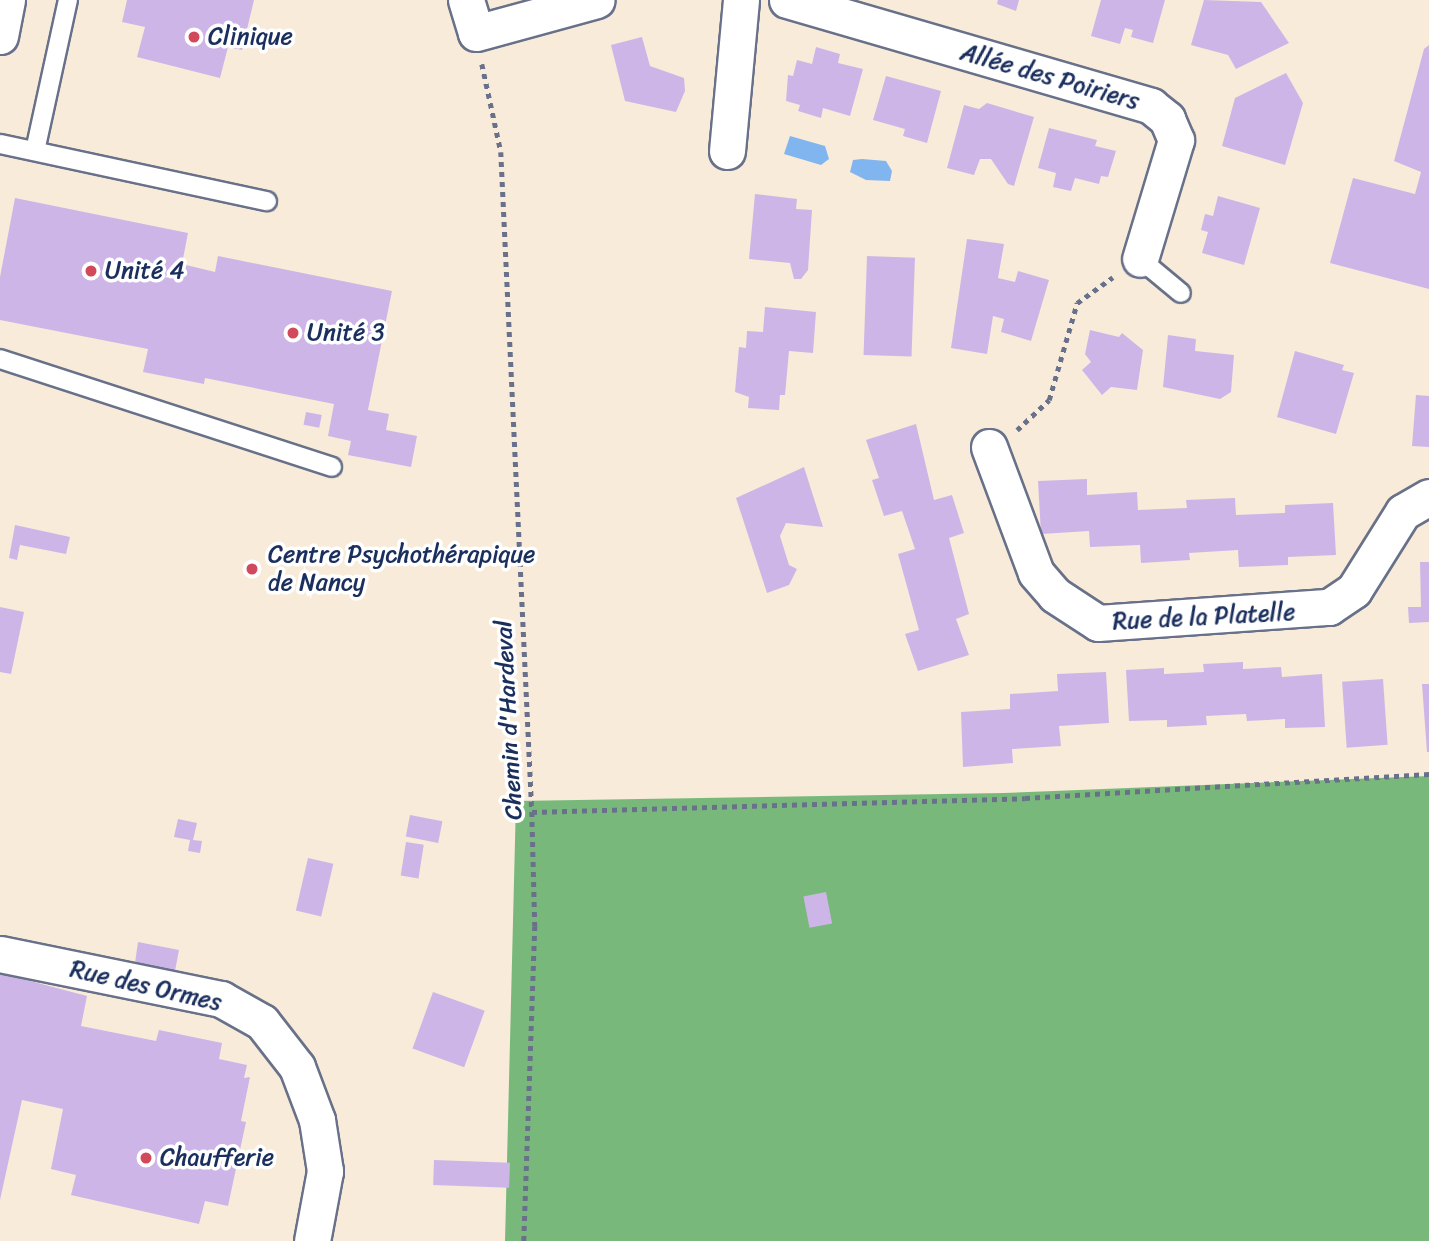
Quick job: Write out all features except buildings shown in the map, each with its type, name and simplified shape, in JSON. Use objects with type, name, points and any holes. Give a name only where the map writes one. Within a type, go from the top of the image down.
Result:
[{"type":"street","points":[[0,36],[7,0]]},
{"type":"street","points":[[471,16],[597,0]]},
{"type":"street","points":[[727,151],[741,0]]},
{"type":"street","name":"Allée des Poiriers","points":[[787,0],[1151,106],[1167,120],[1176,140],[1140,259]]},
{"type":"street","name":"Rue de la Platelle","points":[[989,447],[1035,573],[1055,595],[1098,622],[1329,607],[1354,590],[1403,512],[1429,497]]},
{"type":"street","name":"Rue des Ormes","points":[[0,954],[220,999],[262,1022],[297,1067],[317,1120],[325,1171],[312,1241]]},
{"type":"lane","points":[[35,151],[68,0]]},
{"type":"lane","points":[[0,144],[267,201]]},
{"type":"lane","points":[[1140,259],[1181,293]]},
{"type":"lane","points":[[0,359],[332,467]]},
{"type":"path","name":"Chemin d'Hardeval","points":[[471,16],[501,152],[518,494],[521,657],[532,812],[535,926],[524,1241]]},
{"type":"path","points":[[989,447],[1024,426],[1049,400],[1077,303],[1140,259]]},
{"type":"path","points":[[532,812],[1025,798],[1429,774]]},
{"type":"green space","points":[[1429,776],[1429,1241],[505,1241],[516,801],[1004,793]]},
{"type":"water","points":[[790,136],[825,146],[829,159],[821,165],[784,154]]},
{"type":"water","points":[[853,160],[886,161],[892,171],[890,181],[866,180],[850,172]]},
{"type":"place","name":"Clinique","points":[[194,37]]},
{"type":"place","name":"Unité 4","points":[[91,271]]},
{"type":"place","name":"Unité 3","points":[[293,333]]},
{"type":"place","name":"Centre Psychothérapique de Nancy","points":[[252,569]]},
{"type":"place","name":"Chaufferie","points":[[146,1158]]}]
